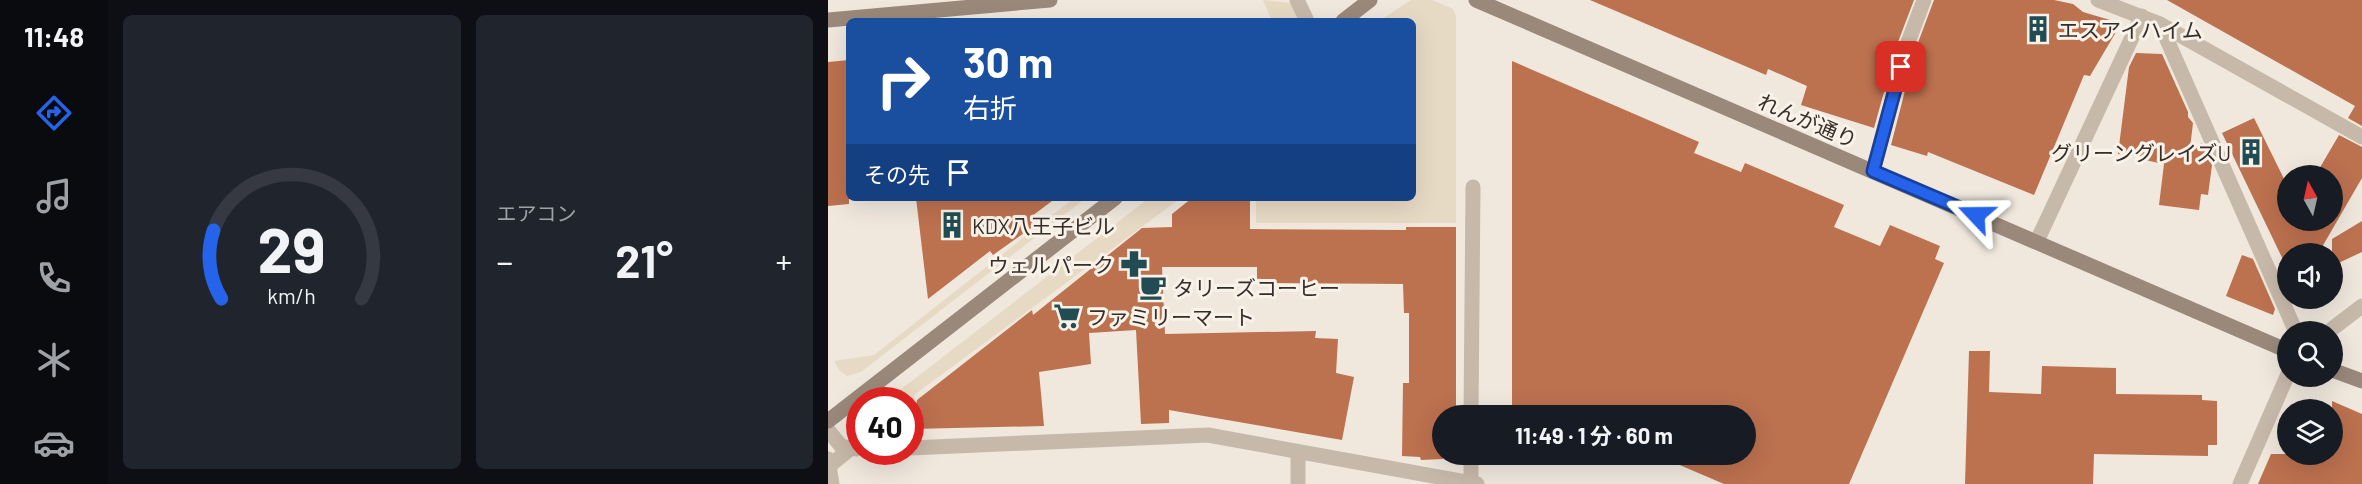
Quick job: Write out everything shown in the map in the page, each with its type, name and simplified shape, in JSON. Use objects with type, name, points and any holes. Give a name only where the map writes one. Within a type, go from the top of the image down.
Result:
[{"type":"street","points":[[850,18],[1050,0]]},
{"type":"street","points":[[1297,0],[1306,18]]},
{"type":"street","points":[[1347,18],[1370,0]]},
{"type":"street","name":"れんが通り","points":[[1476,0],[2277,346]]},
{"type":"street","points":[[1873,171],[1907,45],[1924,0]]},
{"type":"street","points":[[2098,0],[2160,24],[2362,137]]},
{"type":"street","points":[[2037,241],[2142,16]]},
{"type":"street","points":[[828,20],[846,18]]},
{"type":"street","points":[[2160,24],[2291,321]]},
{"type":"street","points":[[1471,405],[1473,187]]},
{"type":"street","points":[[828,421],[1111,201]]},
{"type":"street","points":[[2342,321],[2362,306]]},
{"type":"street","points":[[2343,374],[2362,381]]},
{"type":"street","points":[[2240,484],[2282,387]]},
{"type":"street","points":[[828,430],[841,446],[846,447]]},
{"type":"street","points":[[924,447],[1208,435],[1473,484],[1472,465]]},
{"type":"street","points":[[828,467],[846,452]]},
{"type":"street","points":[[1298,453],[1298,484]]},
{"type":"street","points":[[828,459],[832,484]]},
{"type":"shaded area","points":[[1263,0],[1291,3],[1297,18],[1271,18]]},
{"type":"shaded area","points":[[1411,0],[1432,0],[1453,9],[1456,16],[1456,223],[1256,223],[1256,201],[1416,201],[1416,18],[1384,18]]},
{"type":"shaded area","points":[[1070,201],[1082,201],[861,372],[847,376],[840,371],[834,361],[874,355]]},
{"type":"shaded area","points":[[1145,201],[1177,201],[924,388],[904,387]]},
{"type":"building","points":[[1590,0],[1914,0],[1898,42],[1874,128],[1801,105],[1807,86],[1768,69],[1766,75]]},
{"type":"building","points":[[1934,0],[2054,0],[2073,4],[2083,12],[2110,20],[2116,32],[2090,76],[2084,75],[2034,195],[1928,152],[1927,156],[1891,145],[1916,48]]},
{"type":"building","points":[[2167,0],[2362,0],[2362,126],[2348,118],[2355,106]]},
{"type":"building","points":[[2136,53],[2162,54],[2188,112],[2188,117],[2193,123],[2190,148],[2202,143],[2212,165],[2208,195],[2201,194],[2199,210],[2159,205],[2164,164],[2140,159],[2140,156],[2118,154],[2129,67]]},
{"type":"building","points":[[846,60],[846,201],[849,201],[849,204],[828,206],[828,62]]},
{"type":"building","points":[[1512,61],[1699,142],[1694,153],[1741,172],[1745,163],[1844,205],[1834,227],[1880,246],[1890,225],[1940,246],[1935,259],[1944,263],[1849,484],[1724,484],[1680,465],[1756,465],[1756,405],[1512,405]]},
{"type":"building","points":[[2254,118],[2277,165],[2277,231],[2331,231],[2324,243],[2277,243],[2277,247],[2222,133]]},
{"type":"building","points":[[2339,135],[2362,147],[2362,178],[2343,211],[2343,165],[2321,165]]},
{"type":"building","name":"KDX八王子ビル","points":[[916,201],[1052,201],[1032,216],[1038,223],[993,255],[990,251],[928,299]]},
{"type":"building","points":[[1188,201],[1250,201],[1250,229],[1406,230],[1406,227],[1456,227],[1456,405],[1432,405],[1432,460],[1402,456],[1403,383],[1409,383],[1409,313],[1404,313],[1403,284],[1257,283],[1257,267],[1162,267],[1165,334],[1316,331],[1315,338],[1338,339],[1336,373],[1354,377],[1342,440],[1169,410],[1169,423],[1141,424],[1136,330],[1089,333],[1091,364],[1039,372],[1044,426],[924,429],[924,395],[1032,310],[1033,315],[1142,228],[1172,227],[1172,214]]},
{"type":"building","points":[[2362,221],[2362,252],[2343,261],[2343,243],[2332,243],[2332,239]]},
{"type":"building","points":[[2242,255],[2253,259],[2275,309],[2273,315],[2226,296]]},
{"type":"building","points":[[1969,351],[1990,351],[1989,392],[2041,394],[2042,366],[2116,368],[2116,394],[2202,395],[2202,400],[2217,401],[2217,445],[2208,445],[2208,456],[2094,454],[2093,484],[1965,484]]},
{"type":"building","points":[[2343,406],[2362,414],[2362,484],[2258,484],[2271,454],[2277,454],[2277,465],[2343,465]]},
{"type":"place","name":"エスアイハイム","points":[[2038,29]]},
{"type":"place","name":"グリーングレイズU","points":[[2251,152]]},
{"type":"place","name":"KDX八王子ビル","points":[[952,225]]},
{"type":"place","name":"ウェルパーク","points":[[1134,264]]},
{"type":"place","name":"タリーズコーヒー","points":[[1153,287]]},
{"type":"place","name":"ファミリーマート","points":[[1067,316]]},
{"type":"route","points":[[1901,67],[1873,171],[1976,215]]}]
